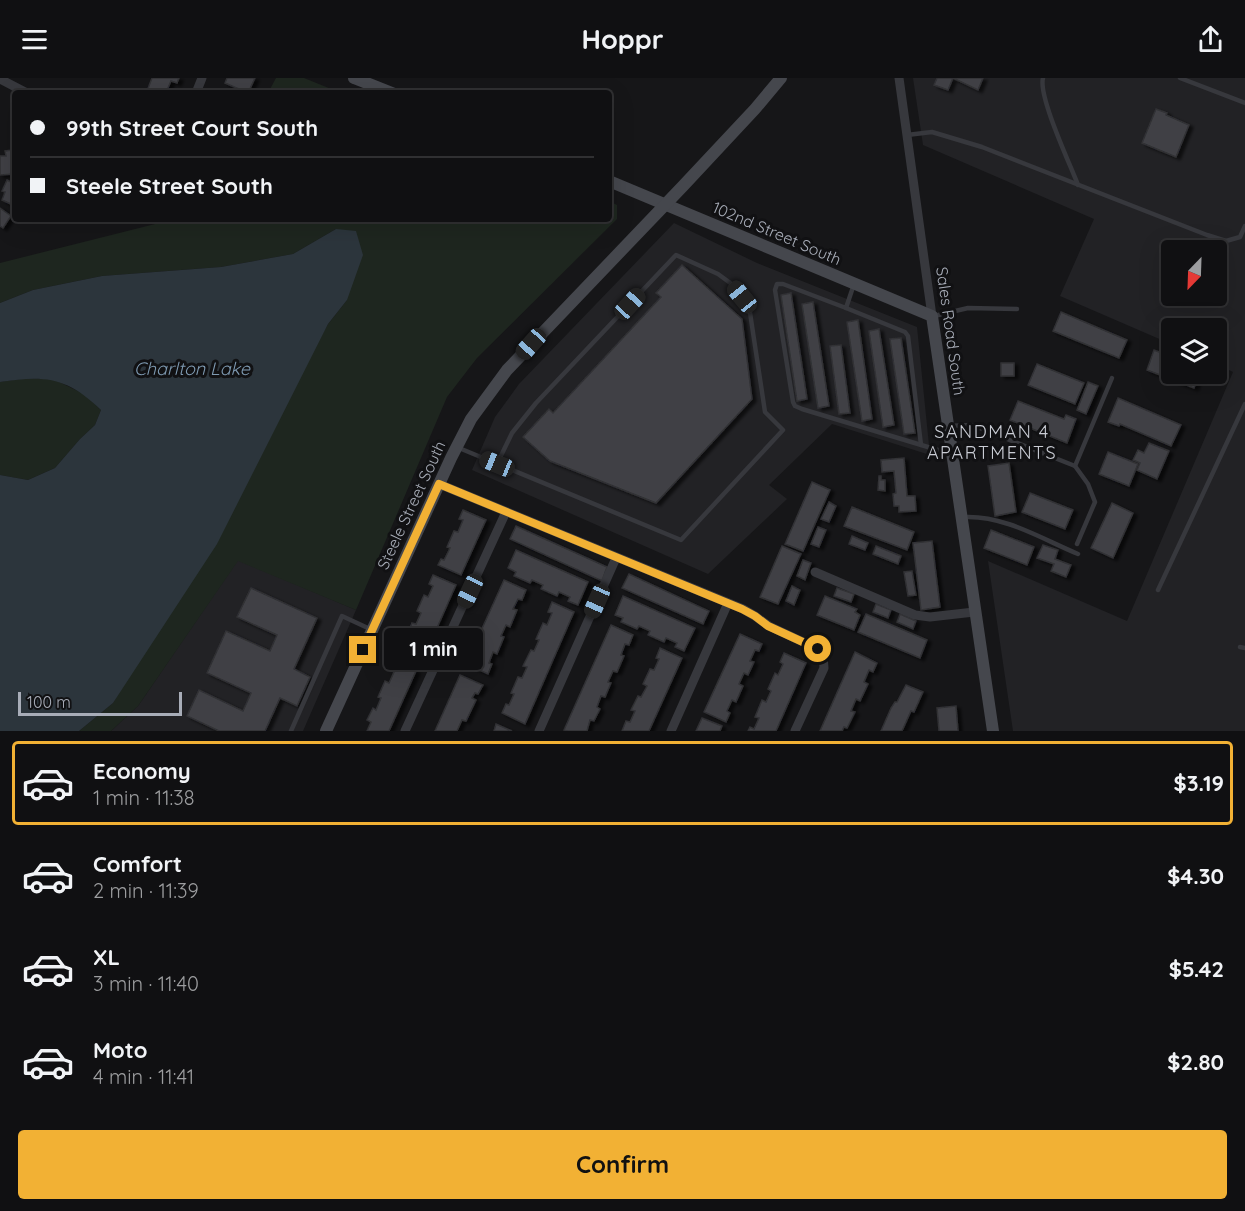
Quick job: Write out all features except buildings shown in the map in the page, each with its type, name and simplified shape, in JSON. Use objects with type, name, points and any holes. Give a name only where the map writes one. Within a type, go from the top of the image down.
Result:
[{"type":"street","points":[[354,78],[384,90]]},
{"type":"street","name":"Steele Street South","points":[[326,731],[471,418],[507,370],[666,204],[781,78]]},
{"type":"street","name":"Sales Road South","points":[[899,78],[974,612],[993,731]]},
{"type":"street","points":[[0,79],[21,90]]},
{"type":"street","name":"102nd Street South","points":[[612,182],[932,316]]},
{"type":"street","points":[[439,484],[728,603],[755,616],[768,626],[812,646],[823,656],[822,674],[795,731]]},
{"type":"street","points":[[405,731],[507,512]]},
{"type":"street","points":[[539,731],[616,558]]},
{"type":"street","points":[[815,572],[915,615],[930,617],[974,612]]},
{"type":"street","points":[[671,731],[728,603]]},
{"type":"lane","points":[[1043,78],[1045,101],[1078,185]]},
{"type":"lane","points":[[1180,78],[1245,103]]},
{"type":"lane","points":[[907,135],[932,132],[982,147],[1226,241],[1240,237],[1245,226]]},
{"type":"lane","points":[[456,447],[497,464],[681,540],[783,430],[765,412],[748,306],[733,285],[718,274],[676,255],[536,403],[512,433],[497,464]]},
{"type":"lane","points":[[921,445],[908,336],[905,332],[777,284],[775,290],[795,406],[802,409],[921,445],[952,454]]},
{"type":"lane","points":[[846,308],[854,284]]},
{"type":"lane","points":[[932,316],[968,308],[1017,309]]},
{"type":"lane","points":[[1075,466],[1112,378]]},
{"type":"lane","points":[[1158,590],[1245,404]]},
{"type":"lane","points":[[948,426],[972,425],[1075,466],[1088,484],[1095,502],[1077,544]]},
{"type":"lane","points":[[961,517],[981,516],[998,520],[1078,554]]},
{"type":"lane","points":[[291,731],[342,616],[372,630]]},
{"type":"shaded area","points":[[276,78],[304,78],[334,90],[270,90]]},
{"type":"shaded area","points":[[913,78],[1245,78],[1245,731],[1013,731],[988,561],[1127,621],[1233,372],[1227,369],[1227,318],[1161,318],[1161,340],[1060,296],[1094,219],[923,145]]},
{"type":"shaded area","points":[[612,202],[617,205],[617,219],[477,358],[447,397],[356,610],[238,561],[138,706],[111,731],[79,731],[113,703],[328,324],[347,300],[336,229],[293,254],[221,267],[102,276],[33,290],[0,303],[0,263],[163,222],[612,222]]},
{"type":"shaded area","points":[[674,223],[757,263],[917,327],[930,455],[832,424],[769,485],[787,499],[708,574],[472,470],[495,417],[519,384]]},
{"type":"shaded area","points":[[27,378],[53,379],[84,394],[101,410],[95,425],[55,468],[28,480],[0,475],[0,382]]},
{"type":"shaded area","points":[[238,560],[356,610],[303,731],[111,731],[138,706]]},
{"type":"water","name":"Charlton Lake","points":[[336,229],[356,231],[363,255],[347,300],[328,324],[217,544],[113,703],[79,731],[0,731],[0,475],[28,480],[55,468],[95,425],[101,410],[77,391],[55,381],[30,379],[0,382],[0,303],[33,290],[102,276],[221,267],[293,254]]},
{"type":"district","name":"SANDMAN 4 APARTMENTS","points":[[992,442]]},
{"type":"route","points":[[363,650],[439,484],[742,609],[768,626],[818,649]]}]
